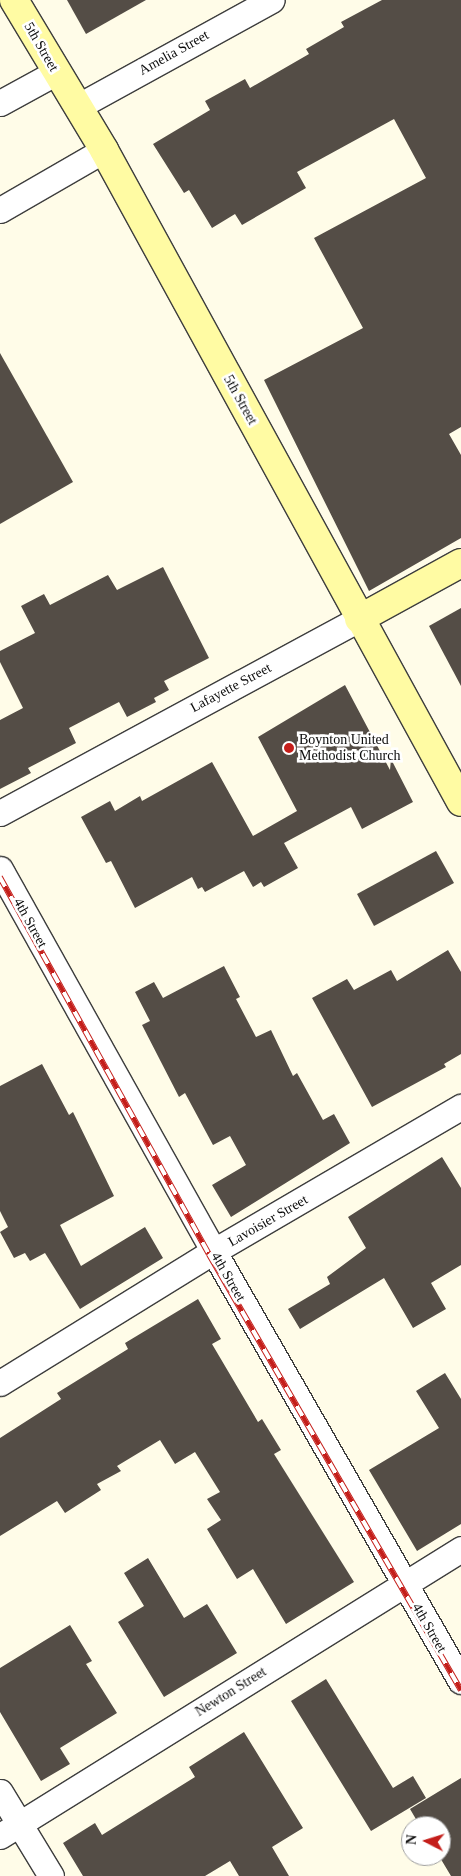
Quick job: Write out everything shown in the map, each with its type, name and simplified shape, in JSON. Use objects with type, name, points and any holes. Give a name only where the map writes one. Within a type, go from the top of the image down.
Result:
[{"type":"main road","name":"5th Street","points":[[14,0],[55,73],[104,150],[359,619],[461,802]]},
{"type":"main road","name":"Lafayette Street","points":[[359,619],[461,563]]},
{"type":"street","name":"Amelia Street","points":[[77,107],[272,0]]},
{"type":"street","points":[[0,103],[55,73]]},
{"type":"street","points":[[0,210],[104,150]]},
{"type":"street","name":"Lafayette Street","points":[[0,813],[359,619]]},
{"type":"street","name":"4th Street","points":[[0,869],[214,1252],[461,1681]]},
{"type":"street","name":"Lavoisier Street","points":[[0,1383],[214,1252],[461,1108]]},
{"type":"street","name":"Newton Street","points":[[10,1830],[461,1549]]},
{"type":"street","points":[[0,1792],[10,1830],[51,1876]]},
{"type":"building","points":[[67,0],[146,0],[86,34]]},
{"type":"building","points":[[382,0],[461,0],[461,427],[449,434],[461,455],[461,538],[369,591],[264,380],[363,328],[314,238],[426,178],[394,119],[297,172],[306,188],[242,225],[235,214],[212,228],[189,190],[184,193],[153,144],[210,110],[205,101],[245,79],[250,88],[309,54],[306,49],[344,27],[341,22]]},
{"type":"building","points":[[0,353],[73,482],[0,524]]},
{"type":"building","points":[[163,567],[209,658],[164,681],[169,690],[154,698],[156,702],[127,717],[119,702],[69,728],[76,743],[28,768],[31,773],[0,789],[0,720],[23,708],[0,662],[0,651],[35,633],[21,606],[44,594],[50,605],[108,575],[117,590]]},
{"type":"building","points":[[461,608],[461,686],[429,626]]},
{"type":"building","points":[[345,685],[390,770],[391,759],[413,802],[362,829],[351,807],[284,843],[298,868],[264,887],[261,882],[253,887],[244,871],[205,892],[202,887],[198,889],[192,877],[135,908],[111,861],[106,863],[81,817],[110,801],[115,811],[140,796],[142,801],[212,762],[253,836],[297,811],[258,737]]},
{"type":"building","points":[[436,851],[454,883],[374,926],[357,894]]},
{"type":"building","points":[[448,950],[461,972],[461,1054],[444,1064],[446,1067],[372,1107],[312,998],[347,979],[354,990],[391,970],[397,981]]},
{"type":"building","points":[[224,966],[240,997],[236,999],[256,1037],[271,1030],[293,1076],[297,1073],[323,1120],[334,1114],[350,1143],[231,1217],[212,1185],[246,1165],[230,1136],[213,1145],[185,1093],[179,1097],[142,1025],[150,1021],[135,992],[154,982],[163,998]]},
{"type":"building","points":[[42,1064],[69,1115],[73,1112],[114,1196],[60,1225],[81,1266],[145,1227],[163,1258],[80,1309],[45,1253],[30,1261],[25,1253],[14,1258],[0,1232],[8,1227],[0,1211],[0,1086]]},
{"type":"building","points":[[442,1157],[461,1188],[461,1265],[431,1283],[446,1309],[413,1328],[384,1278],[300,1329],[288,1309],[330,1284],[327,1277],[366,1248],[348,1217]]},
{"type":"building","points":[[198,1299],[221,1339],[212,1344],[258,1422],[262,1419],[281,1450],[274,1454],[354,1582],[286,1624],[253,1569],[237,1579],[207,1529],[221,1520],[207,1499],[220,1492],[195,1452],[175,1464],[160,1440],[117,1466],[121,1471],[97,1484],[101,1490],[65,1513],[57,1501],[0,1536],[0,1438],[61,1399],[57,1393],[128,1349],[125,1343]]},
{"type":"building","points":[[445,1373],[461,1399],[461,1524],[417,1551],[369,1470],[439,1428],[416,1391]]},
{"type":"building","points":[[148,1558],[184,1618],[207,1604],[237,1653],[164,1697],[118,1622],[144,1606],[124,1573]]},
{"type":"building","points":[[70,1625],[92,1661],[86,1664],[117,1713],[60,1748],[70,1764],[41,1781],[0,1712],[0,1668]]},
{"type":"building","points":[[326,1679],[393,1788],[413,1776],[426,1798],[371,1831],[291,1701]]},
{"type":"building","points":[[244,1732],[303,1828],[272,1847],[289,1876],[239,1876],[230,1861],[205,1876],[83,1876],[63,1843],[95,1823],[102,1835],[195,1777],[189,1767]]},
{"type":"building","points":[[461,1778],[461,1876],[451,1876],[445,1866],[451,1866],[451,1816],[414,1816],[410,1809]]},
{"type":"railway","points":[[0,877],[209,1254],[461,1690]]},
{"type":"place","name":"Boynton United Methodist Church","points":[[289,748]]}]
